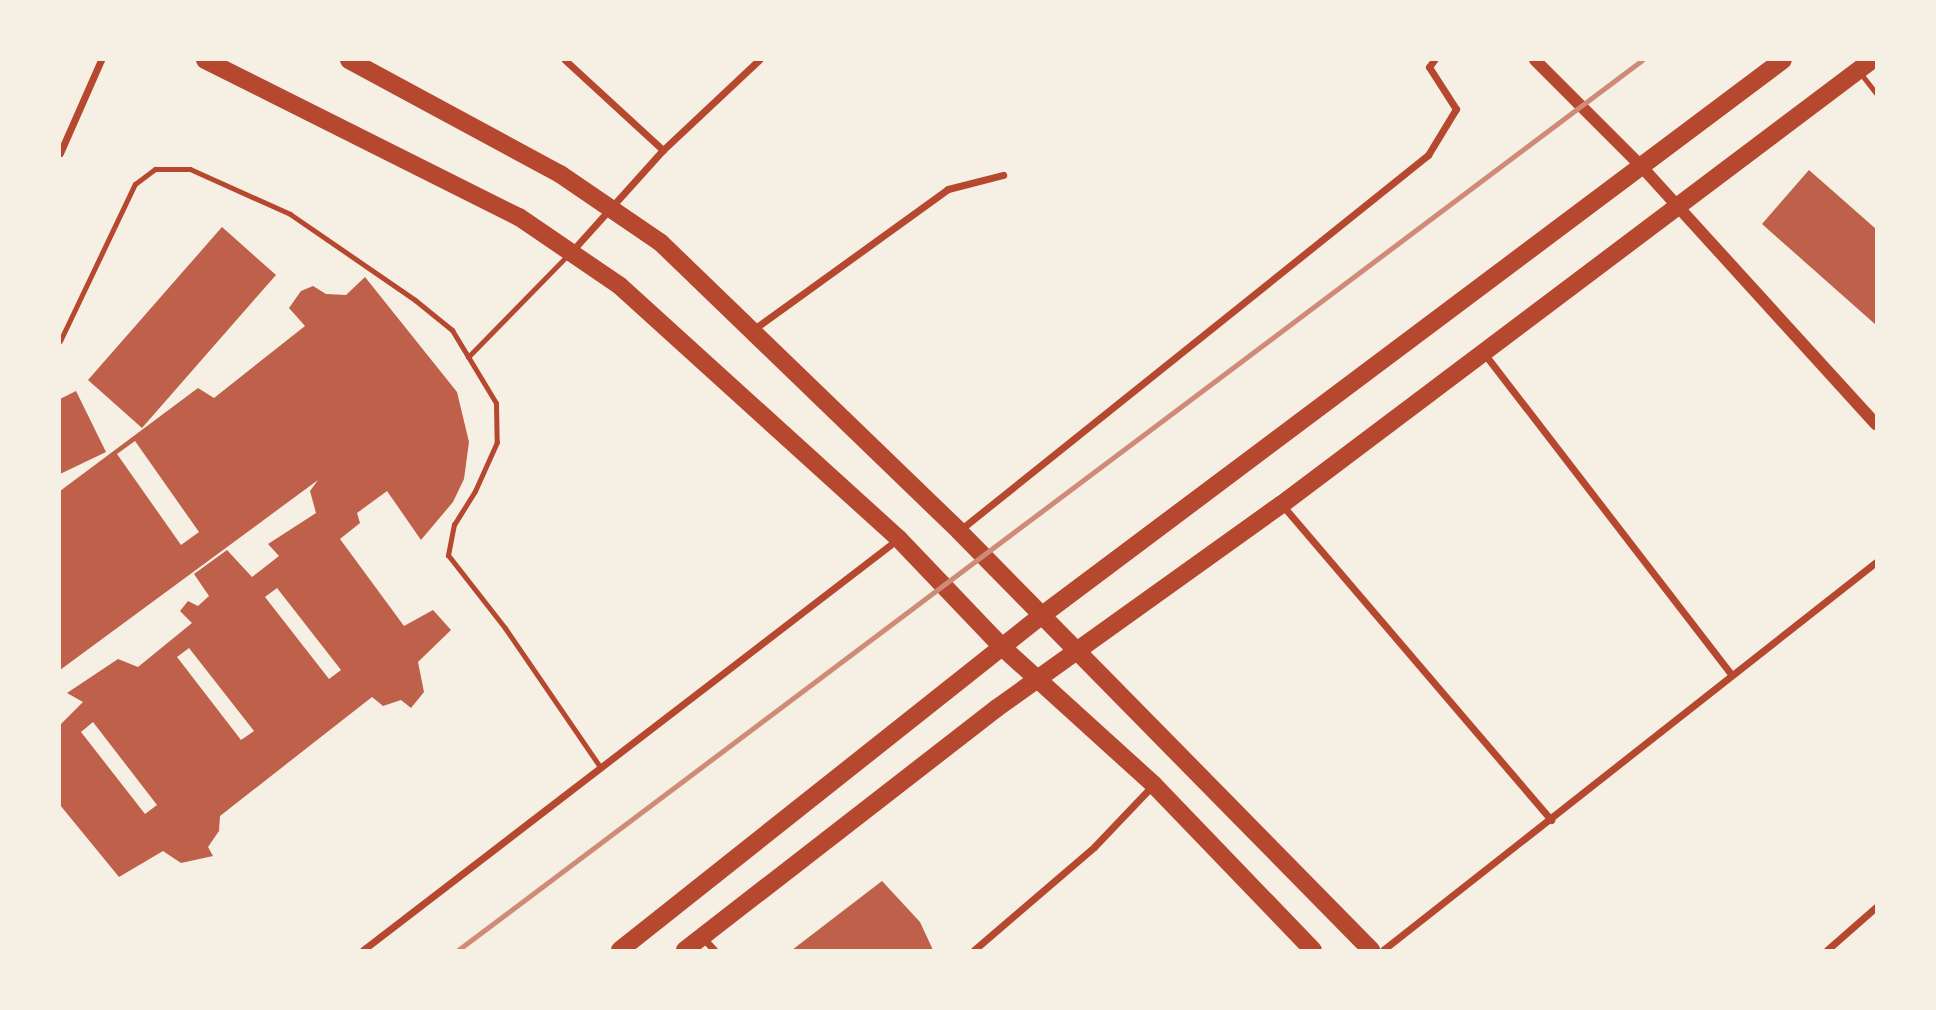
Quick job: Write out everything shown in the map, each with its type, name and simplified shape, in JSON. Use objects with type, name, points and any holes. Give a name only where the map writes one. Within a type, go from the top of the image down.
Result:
[{"type":"main road","points":[[205,60],[519,217],[620,286],[898,538],[1002,647],[1039,677],[1154,785],[1313,950]]},
{"type":"main road","points":[[349,60],[559,174],[661,243],[754,329],[959,531],[1371,950]]},
{"type":"main road","points":[[620,950],[1041,616],[1783,60]]},
{"type":"main road","points":[[685,950],[708,944],[1039,677],[1281,505],[1865,65]]},
{"type":"street","points":[[60,153],[101,60]]},
{"type":"street","points":[[565,60],[663,150]]},
{"type":"street","points":[[572,251],[663,150],[759,60]]},
{"type":"street","points":[[959,531],[1428,155],[1456,109],[1429,67],[1434,60]]},
{"type":"street","points":[[1535,60],[1641,166],[1877,424]]},
{"type":"street","points":[[754,329],[948,189],[1003,175]]},
{"type":"street","points":[[1483,352],[1730,673]]},
{"type":"street","points":[[1281,505],[1550,820]]},
{"type":"street","points":[[363,950],[898,538]]},
{"type":"street","points":[[1382,950],[1550,820],[1730,673],[1877,562]]},
{"type":"street","points":[[974,950],[1094,847],[1154,785]]},
{"type":"street","points":[[1826,950],[1877,907]]},
{"type":"lane","points":[[1865,65],[1877,93]]},
{"type":"lane","points":[[60,341],[135,184],[155,169],[190,169],[290,214],[415,300],[452,330],[496,402],[497,442],[475,491],[454,524],[448,555],[505,628],[601,768]]},
{"type":"lane","points":[[468,357],[572,251]]},
{"type":"building","points":[[1809,170],[1876,229],[1876,325],[1762,224]]},
{"type":"building","points":[[222,227],[276,275],[142,428],[88,380]]},
{"type":"building","points":[[365,277],[457,392],[469,442],[464,479],[453,502],[421,540],[387,491],[357,513],[360,523],[340,539],[404,626],[433,610],[451,630],[418,662],[424,692],[411,708],[401,700],[383,706],[372,697],[220,816],[219,831],[208,847],[213,856],[181,863],[163,851],[119,877],[60,805],[60,725],[83,702],[67,693],[118,659],[138,667],[192,623],[180,611],[188,601],[198,606],[209,596],[194,574],[227,550],[252,577],[279,556],[268,544],[316,513],[310,491],[318,480],[60,670],[60,491],[198,388],[214,398],[305,326],[289,308],[301,291],[313,286],[326,294],[346,295]],"holes":[[[135,441],[199,532],[181,545],[117,454]],[[277,588],[341,670],[329,679],[265,597]],[[189,648],[254,731],[241,740],[177,657]],[[93,722],[157,805],[145,814],[81,732]]]},
{"type":"building","points":[[76,391],[106,452],[60,474],[60,399]]},
{"type":"building","points":[[882,881],[920,922],[933,950],[792,950]]},
{"type":"railway","points":[[458,950],[1642,60]]}]
